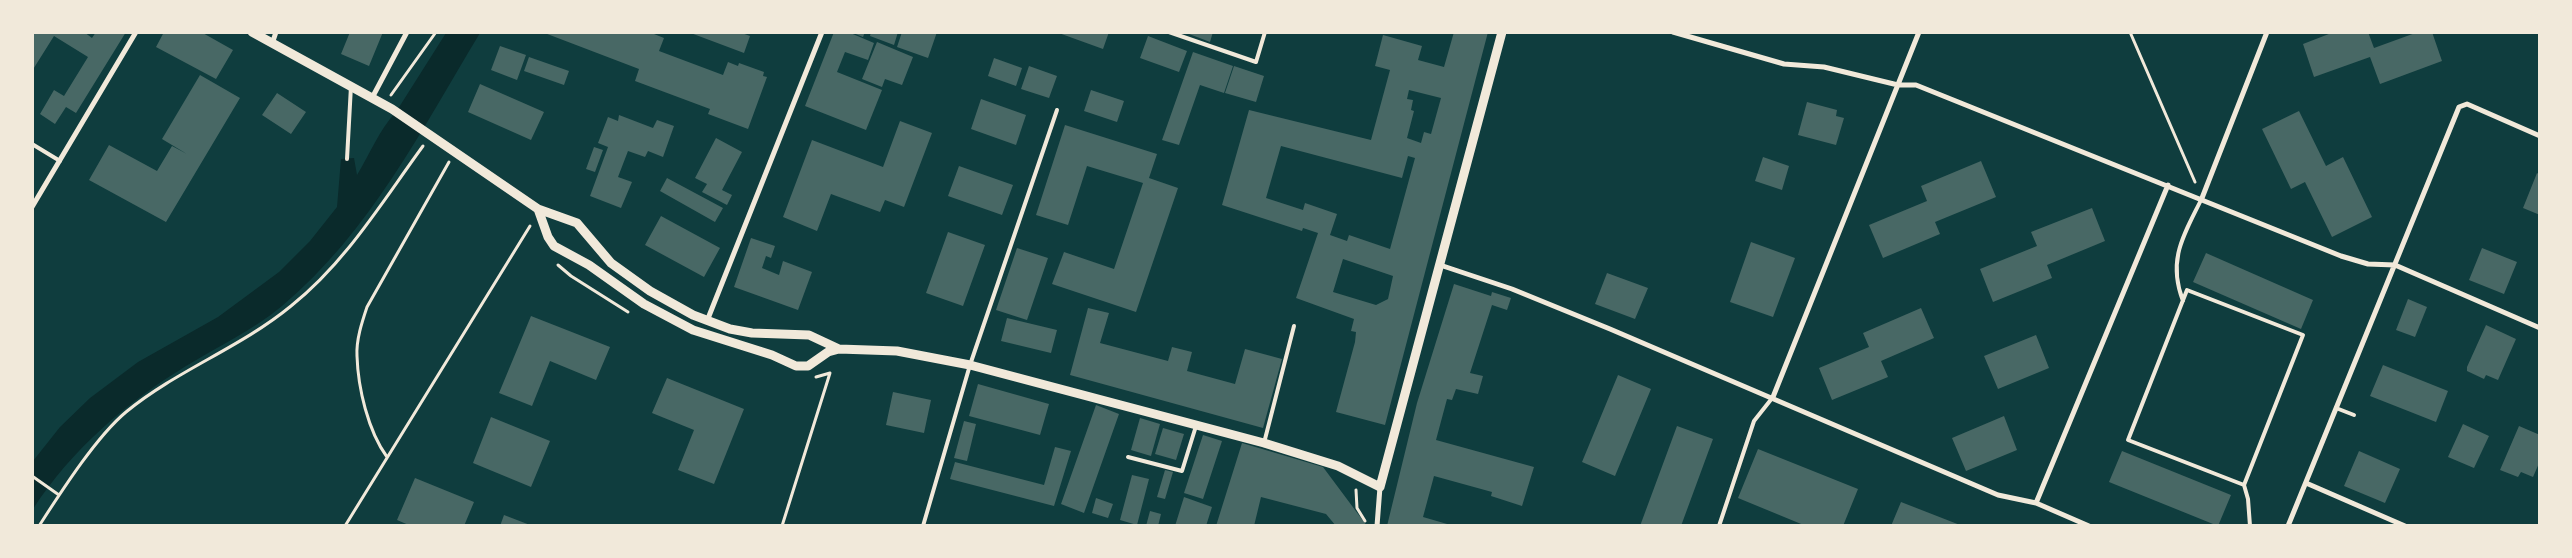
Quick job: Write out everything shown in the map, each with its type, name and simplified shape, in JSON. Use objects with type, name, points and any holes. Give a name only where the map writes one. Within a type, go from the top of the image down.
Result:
[{"type":"street","points":[[32,207],[136,32]]},
{"type":"street","points":[[252,32],[392,109],[455,150],[538,209],[577,223],[603,256],[627,276],[671,303],[707,321],[752,333],[809,335],[839,349]]},
{"type":"street","points":[[272,44],[276,32]]},
{"type":"street","points":[[372,98],[408,32]]},
{"type":"street","points":[[707,321],[822,32]]},
{"type":"street","points":[[1377,526],[1380,487],[1502,32]]},
{"type":"street","points":[[1673,32],[1784,64],[1824,67],[1898,85],[1916,85],[2202,198],[2342,256],[2368,264],[2395,265],[2540,328]]},
{"type":"street","points":[[1773,397],[1919,32]]},
{"type":"street","points":[[2202,198],[2267,32]]},
{"type":"street","points":[[2288,526],[2395,265],[2454,114],[2459,107],[2467,104],[2540,136]]},
{"type":"street","points":[[2036,503],[2168,185]]},
{"type":"street","points":[[538,209],[548,237],[559,250],[589,265],[644,304],[693,330],[772,355],[802,367],[815,362],[828,352],[839,349],[897,352],[970,365],[1264,442],[1338,466],[1380,487]]},
{"type":"street","points":[[1440,265],[1512,289],[1773,397],[1998,495],[2036,503],[2089,526]]},
{"type":"street","points":[[2306,483],[2405,526]]},
{"type":"lane","points":[[1169,32],[1256,62],[1265,32]]},
{"type":"lane","points":[[348,158],[351,86]]},
{"type":"lane","points":[[923,526],[970,365],[1057,110]]},
{"type":"lane","points":[[32,144],[60,161]]},
{"type":"lane","points":[[2183,301],[2177,285],[2178,251],[2202,198]]},
{"type":"lane","points":[[2244,485],[2128,440],[2187,290],[2303,335],[2244,485],[2248,499],[2250,526]]},
{"type":"lane","points":[[1264,442],[1294,326]]},
{"type":"lane","points":[[1719,526],[1754,421],[1773,397]]},
{"type":"lane","points":[[2336,408],[2354,415]]},
{"type":"lane","points":[[1128,457],[1182,471],[1197,424]]},
{"type":"path","points":[[394,91],[436,32]]},
{"type":"path","points":[[2130,32],[2202,198]]},
{"type":"path","points":[[39,526],[59,495],[106,432],[125,413],[150,394],[202,362],[259,331],[293,305],[322,278],[358,238],[424,144]]},
{"type":"path","points":[[387,457],[376,437],[363,397],[357,356],[360,326],[367,306],[455,150]]},
{"type":"path","points":[[345,526],[530,226]]},
{"type":"path","points":[[782,526],[830,373]]},
{"type":"path","points":[[1355,475],[1356,508],[1368,526]]},
{"type":"path","points":[[32,476],[59,495]]},
{"type":"water","points":[[446,33],[480,33],[392,178],[342,246],[313,277],[271,315],[164,380],[102,429],[65,467],[33,509],[33,461],[60,427],[90,398],[138,362],[218,317],[279,272],[310,241],[337,207],[341,159],[354,158],[357,175],[380,134]]},
{"type":"building","points":[[32,32],[84,32],[92,38],[96,32],[126,32],[76,113],[66,107],[55,124],[40,114],[54,90],[64,96],[88,57],[54,36],[32,71]]},
{"type":"building","points":[[164,32],[201,32],[233,50],[216,79],[156,47]]},
{"type":"building","points":[[350,32],[383,32],[369,66],[341,54]]},
{"type":"building","points":[[542,32],[649,32],[664,38],[659,51],[723,75],[728,62],[738,66],[739,63],[764,72],[763,76],[767,77],[748,129],[708,114],[710,109],[635,81],[639,69]]},
{"type":"building","points":[[688,32],[739,32],[750,36],[744,53]]},
{"type":"building","points":[[834,32],[848,32],[874,43],[868,60],[845,52],[837,72],[882,90],[866,130],[805,106]]},
{"type":"building","points":[[851,32],[865,32],[863,37]]},
{"type":"building","points":[[871,32],[898,32],[894,45],[870,36]]},
{"type":"building","points":[[902,32],[937,32],[928,58],[897,47]]},
{"type":"building","points":[[1056,32],[1109,32],[1103,49]]},
{"type":"building","points":[[1184,32],[1213,32],[1210,42]]},
{"type":"building","points":[[1454,32],[1488,32],[1385,425],[1336,412],[1355,342],[1356,332],[1351,331],[1354,319],[1296,298],[1318,233],[1303,228],[1302,231],[1222,205],[1249,110],[1371,140],[1390,70],[1375,66],[1383,35],[1422,46],[1418,60],[1444,67]],"holes":[[[1409,90],[1441,98],[1431,134],[1424,132],[1421,143],[1407,138],[1414,111],[1411,110],[1413,100],[1407,99]],[[1281,146],[1402,178],[1408,156],[1415,158],[1390,249],[1349,235],[1347,241],[1330,235],[1337,214],[1305,203],[1303,210],[1266,198]],[[1343,259],[1393,276],[1388,299],[1376,305],[1333,292]]]},
{"type":"building","points":[[2334,32],[2368,32],[2374,48],[2418,32],[2432,32],[2442,61],[2380,84],[2370,57],[2314,77],[2303,44]]},
{"type":"building","points":[[1148,36],[1187,51],[1179,72],[1140,58]]},
{"type":"building","points":[[877,42],[913,57],[902,85],[885,79],[882,87],[862,79]]},
{"type":"building","points":[[500,46],[526,55],[517,80],[491,70]]},
{"type":"building","points":[[1193,52],[1233,66],[1224,93],[1200,85],[1179,145],[1162,140]]},
{"type":"building","points":[[529,57],[569,71],[564,85],[524,71]]},
{"type":"building","points":[[994,58],[1022,68],[1016,86],[988,76]]},
{"type":"building","points":[[1029,66],[1057,76],[1049,98],[1021,89]]},
{"type":"building","points":[[1234,66],[1264,76],[1256,102],[1225,93]]},
{"type":"building","points":[[200,75],[240,98],[166,222],[89,180],[109,145],[157,171],[172,146],[187,154],[162,139]]},
{"type":"building","points":[[480,84],[544,112],[531,140],[468,112]]},
{"type":"building","points":[[1091,90],[1124,101],[1117,122],[1084,111]]},
{"type":"building","points":[[277,93],[306,112],[291,134],[262,115]]},
{"type":"building","points":[[981,99],[1026,115],[1016,145],[971,129]]},
{"type":"building","points":[[1807,102],[1837,110],[1836,116],[1844,118],[1836,145],[1798,135]]},
{"type":"building","points":[[2299,111],[2326,166],[2343,157],[2372,217],[2332,237],[2305,182],[2291,189],[2262,129]]},
{"type":"building","points":[[619,115],[653,128],[657,120],[674,126],[663,157],[648,151],[645,157],[628,151],[618,177],[632,182],[621,208],[590,196],[608,147],[598,143],[608,117],[618,121]]},
{"type":"building","points":[[900,121],[932,133],[904,207],[885,200],[880,212],[831,194],[817,231],[783,217],[812,140],[883,167]]},
{"type":"building","points":[[1065,125],[1157,154],[1149,178],[1178,188],[1136,312],[1052,284],[1064,252],[1114,269],[1143,183],[1087,166],[1068,225],[1036,215]]},
{"type":"building","points":[[716,138],[742,152],[722,190],[732,195],[727,205],[702,192],[707,184],[695,178]]},
{"type":"building","points":[[594,147],[603,150],[595,172],[586,169]]},
{"type":"building","points":[[1763,157],[1789,166],[1782,190],[1755,181]]},
{"type":"building","points":[[1981,161],[1996,197],[1935,222],[1940,234],[1883,258],[1869,225],[1927,201],[1921,186]]},
{"type":"building","points":[[959,166],[1013,185],[1002,215],[948,196]]},
{"type":"building","points":[[2537,173],[2540,175],[2540,215],[2523,208]]},
{"type":"building","points":[[667,178],[723,208],[715,222],[660,191]]},
{"type":"building","points":[[2092,208],[2105,241],[2047,265],[2052,278],[1993,302],[1980,269],[2037,246],[2031,232]]},
{"type":"building","points":[[661,216],[720,248],[704,277],[645,245]]},
{"type":"building","points":[[948,232],[985,245],[963,306],[926,293]]},
{"type":"building","points":[[751,238],[775,246],[771,258],[766,256],[762,268],[779,275],[783,261],[812,272],[798,310],[734,287]]},
{"type":"building","points":[[1751,242],[1795,258],[1773,317],[1730,302]]},
{"type":"building","points":[[1017,248],[1048,258],[1027,320],[996,310]]},
{"type":"building","points":[[2482,248],[2517,262],[2504,294],[2469,280]]},
{"type":"building","points":[[2206,253],[2313,300],[2301,329],[2193,282]]},
{"type":"building","points":[[1607,273],[1648,288],[1635,319],[1595,304]]},
{"type":"building","points":[[1454,284],[1491,296],[1492,292],[1511,298],[1507,310],[1492,305],[1470,373],[1483,376],[1478,394],[1456,389],[1452,400],[1447,399],[1436,440],[1534,467],[1522,506],[1491,496],[1492,492],[1434,476],[1423,517],[1454,526],[1387,526],[1417,403]]},
{"type":"building","points":[[2408,299],[2427,307],[2415,337],[2396,330]]},
{"type":"building","points":[[1088,308],[1109,313],[1100,343],[1168,361],[1172,347],[1192,352],[1187,371],[1235,384],[1245,349],[1282,359],[1263,428],[1070,375]]},
{"type":"building","points":[[1921,308],[1934,338],[1881,361],[1888,377],[1832,400],[1819,368],[1869,347],[1863,333]]},
{"type":"building","points":[[531,316],[610,347],[596,380],[550,361],[532,406],[499,393]]},
{"type":"building","points":[[1007,318],[1057,330],[1051,353],[1001,341]]},
{"type":"building","points":[[2486,325],[2516,339],[2498,380],[2486,375],[2484,379],[2467,371],[2467,367]]},
{"type":"building","points":[[2036,335],[2049,368],[1998,389],[1984,356]]},
{"type":"building","points":[[2383,365],[2448,391],[2436,422],[2370,396]]},
{"type":"building","points":[[1618,375],[1651,389],[1615,476],[1582,462]]},
{"type":"building","points":[[667,378],[744,409],[714,484],[678,470],[694,430],[652,413]]},
{"type":"building","points":[[978,384],[1049,404],[1040,435],[969,416]]},
{"type":"building","points":[[893,392],[931,400],[924,433],[886,425]]},
{"type":"building","points":[[1096,405],[1119,414],[1084,513],[1061,504]]},
{"type":"building","points":[[2004,416],[2017,450],[1966,471],[1952,438]]},
{"type":"building","points":[[491,417],[550,441],[531,487],[473,463]]},
{"type":"building","points":[[1140,418],[1160,424],[1151,456],[1131,450]]},
{"type":"building","points":[[964,421],[976,424],[967,461],[954,458]]},
{"type":"building","points":[[2463,424],[2489,436],[2474,468],[2448,457]]},
{"type":"building","points":[[1677,426],[1713,439],[1681,526],[1640,526]]},
{"type":"building","points":[[2519,426],[2540,435],[2540,461],[2533,477],[2521,472],[2518,477],[2500,470]]},
{"type":"building","points":[[1163,428],[1184,434],[1176,460],[1155,454]]},
{"type":"building","points":[[1203,435],[1222,441],[1203,499],[1184,493]]},
{"type":"building","points":[[1242,443],[1323,467],[1367,526],[1336,526],[1326,514],[1261,497],[1254,526],[1216,526]]},
{"type":"building","points":[[1055,447],[1071,451],[1054,506],[950,479],[955,462],[1044,485]]},
{"type":"building","points":[[1758,449],[1858,489],[1843,526],[1806,526],[1738,498]]},
{"type":"building","points":[[2122,451],[2231,495],[2218,526],[2109,482]]},
{"type":"building","points":[[2359,451],[2400,469],[2385,503],[2344,486]]},
{"type":"building","points":[[1165,470],[1173,472],[1165,499],[1157,497]]},
{"type":"building","points":[[1132,475],[1149,479],[1137,525],[1120,520]]},
{"type":"building","points":[[415,478],[474,502],[464,526],[411,526],[397,520]]},
{"type":"building","points":[[1184,497],[1212,507],[1206,526],[1175,526]]},
{"type":"building","points":[[1096,498],[1113,504],[1108,518],[1092,513]]},
{"type":"building","points":[[1901,502],[1960,525],[1960,526],[1891,526]]},
{"type":"building","points":[[1150,511],[1161,514],[1158,526],[1146,526]]},
{"type":"building","points":[[504,515],[530,525],[530,526],[500,526]]}]
